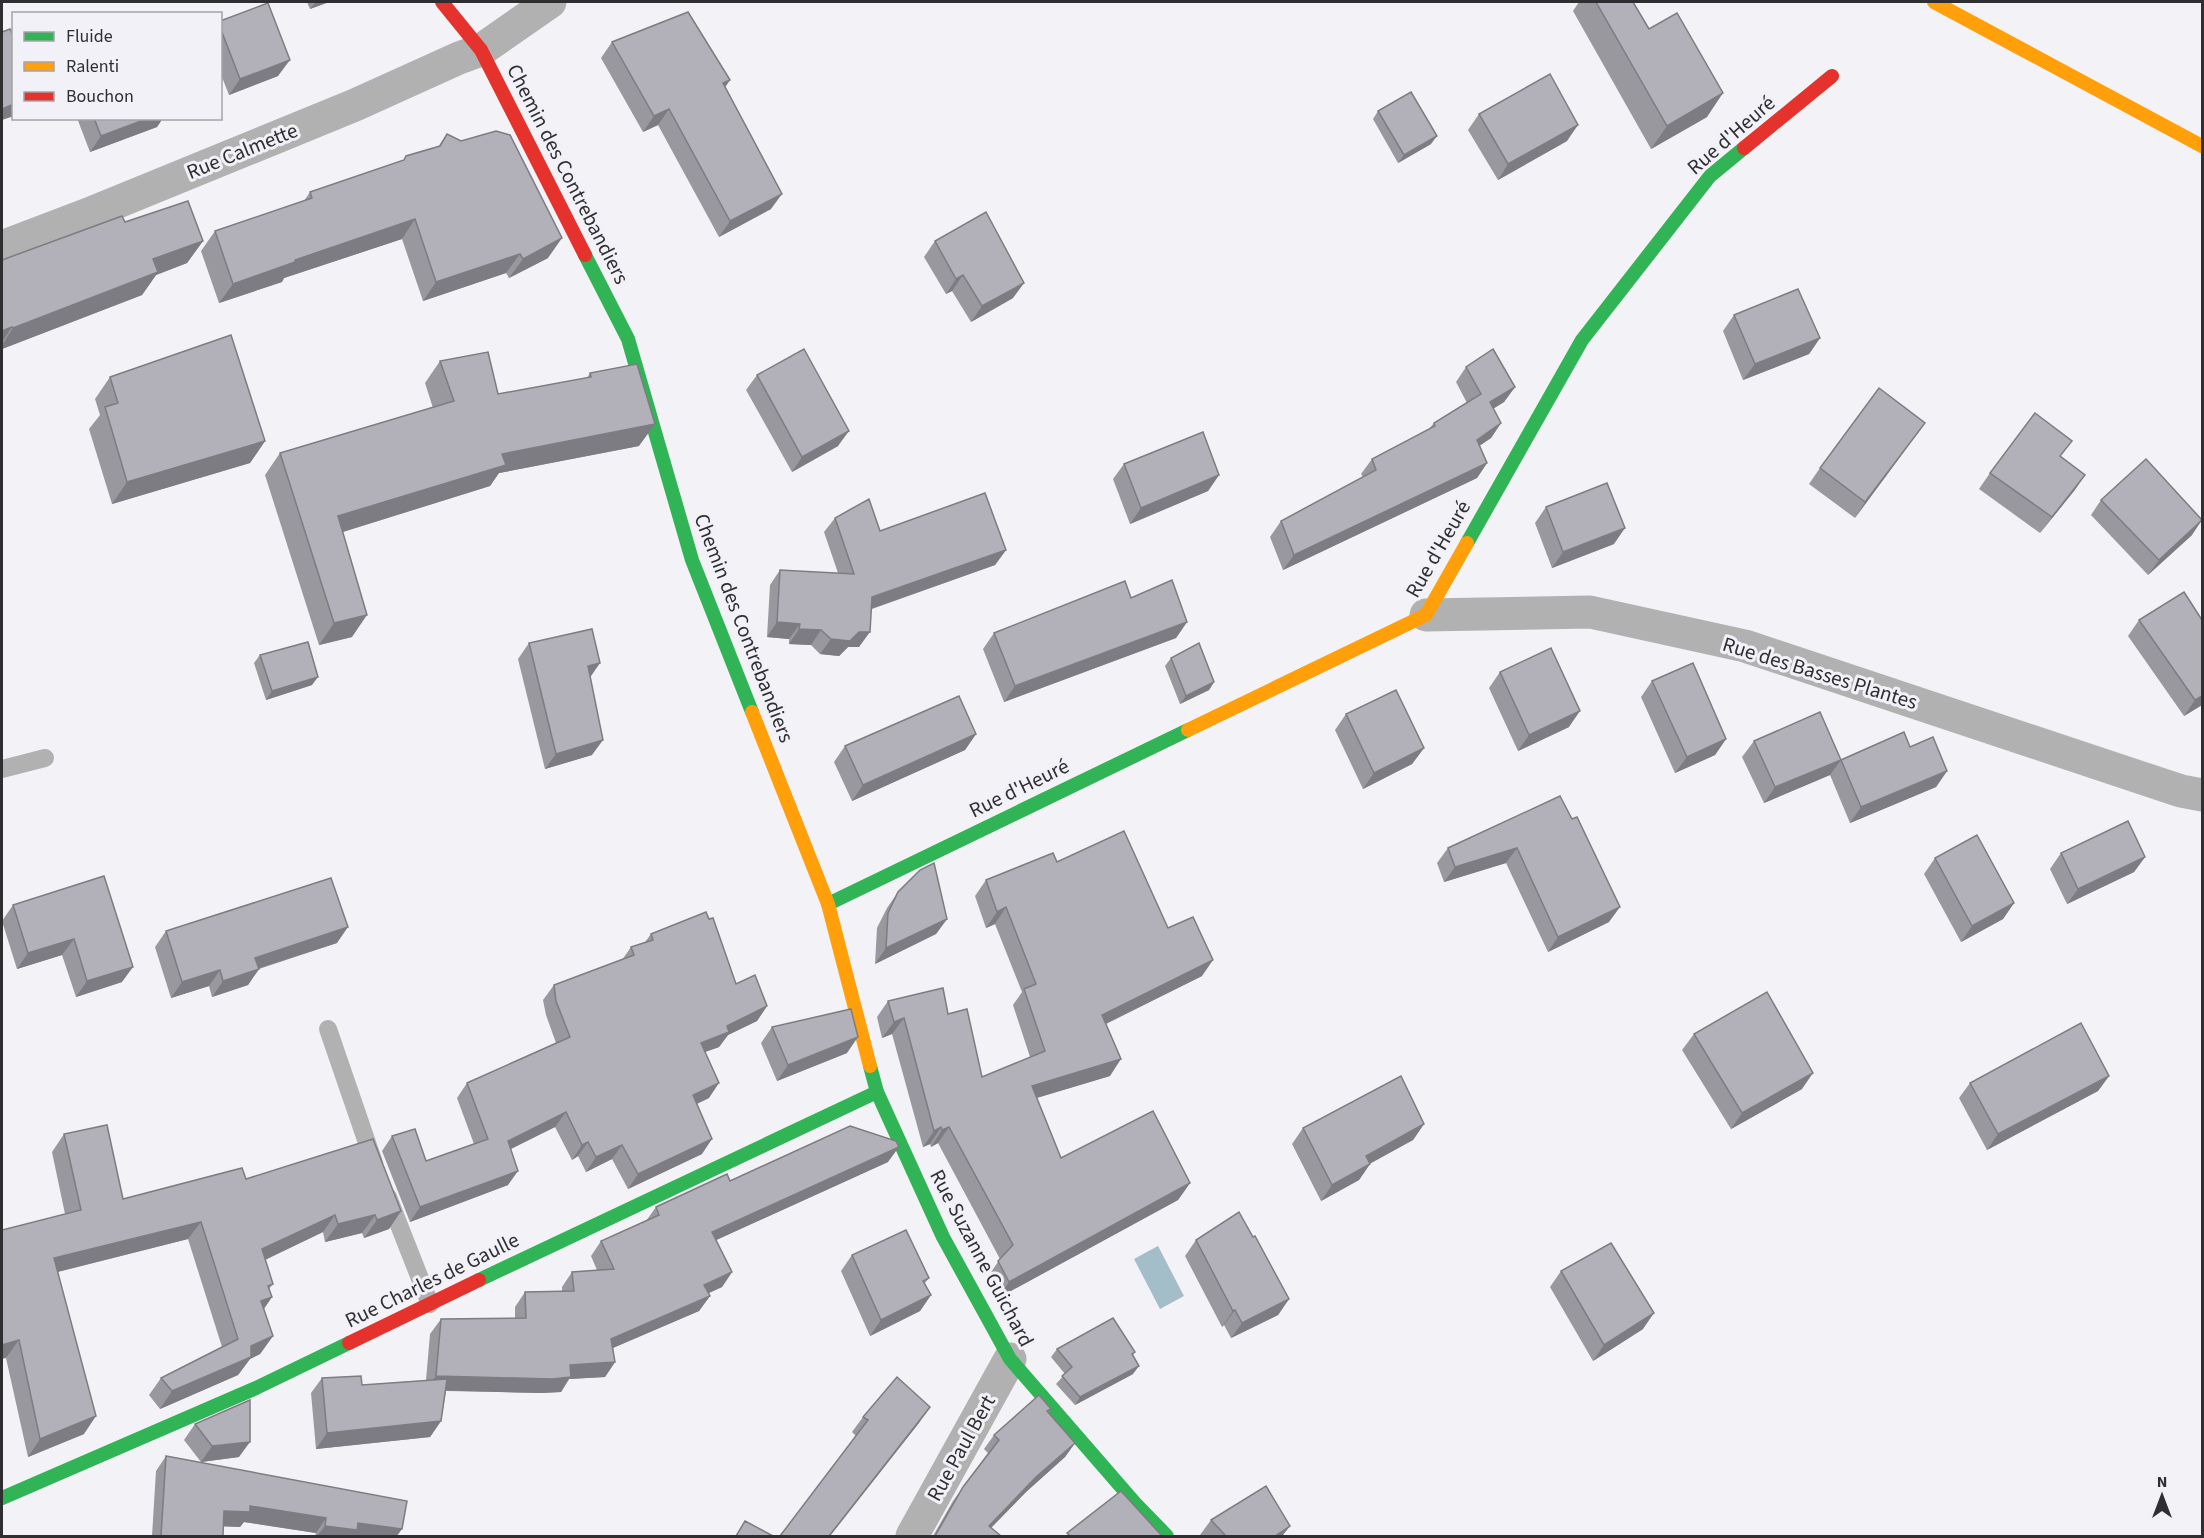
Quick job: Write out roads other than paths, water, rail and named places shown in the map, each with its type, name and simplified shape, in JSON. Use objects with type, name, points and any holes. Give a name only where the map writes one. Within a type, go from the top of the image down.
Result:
[{"type":"street","name":"Chemin des Contrebandiers","points":[[442,2],[481,50],[628,339],[692,560],[828,904],[877,1092]]},
{"type":"street","name":"Rue Calmette","points":[[2,248],[344,110],[481,50],[550,2]]},
{"type":"street","points":[[1934,2],[2202,146]]},
{"type":"street","name":"Rue d'Heuré","points":[[828,904],[1426,615],[1582,340],[1710,176],[1832,76]]},
{"type":"street","name":"Rue des Basses Plantes","points":[[1426,615],[1590,612],[1745,646],[2181,791],[2202,795]]},
{"type":"street","name":"Rue Charles de Gaulle","points":[[2,1498],[256,1388],[877,1092]]},
{"type":"street","name":"Rue Suzanne Guichard","points":[[877,1092],[943,1237],[1010,1359],[1135,1503],[1167,1536]]},
{"type":"street","name":"Rue Paul Bert","points":[[912,1536],[1010,1359]]},
{"type":"lane","points":[[2,769],[45,758]]},
{"type":"lane","points":[[328,1029],[371,1154],[430,1304]]},
{"type":"water","points":[[1158,1246],[1184,1296],[1160,1309],[1134,1259]]}]
